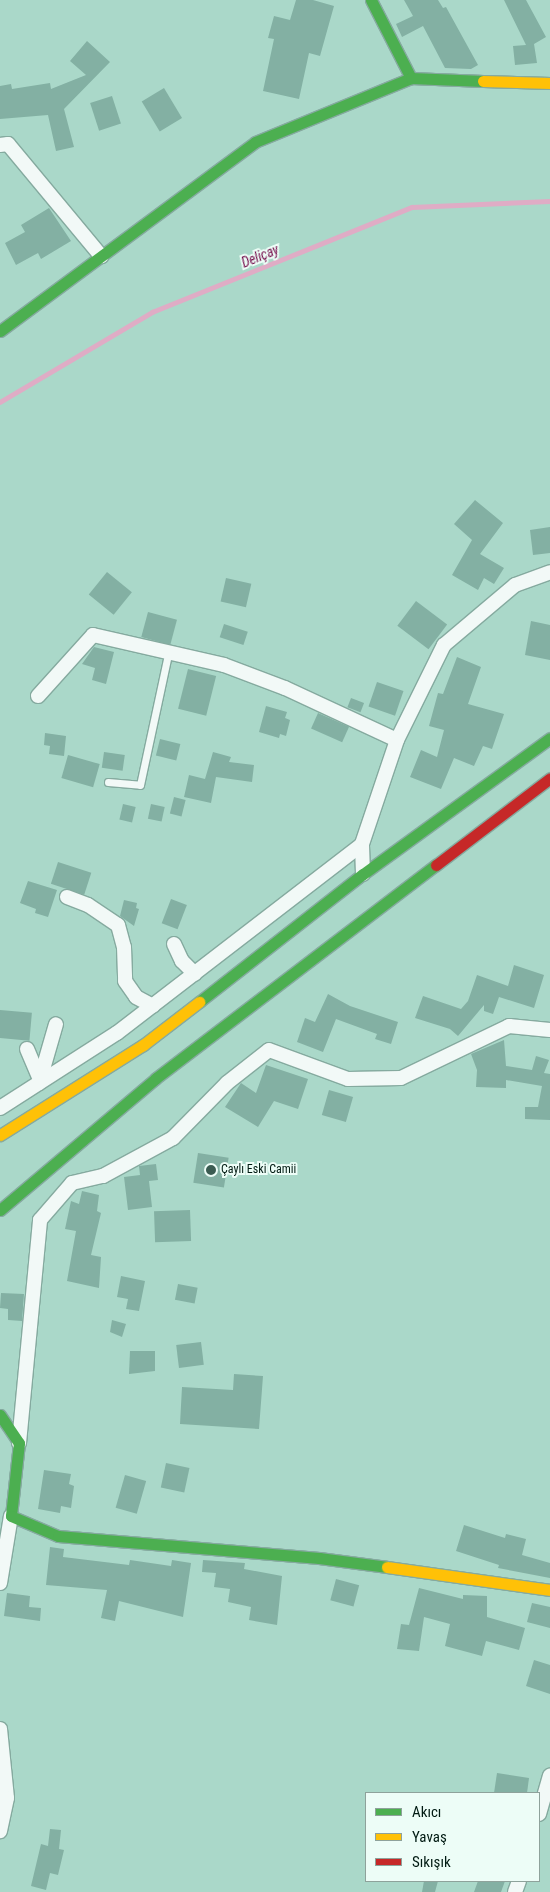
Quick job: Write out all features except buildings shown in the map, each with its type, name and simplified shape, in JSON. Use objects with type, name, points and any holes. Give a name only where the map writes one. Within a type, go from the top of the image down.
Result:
[{"type":"main road","points":[[371,0],[411,78]]},
{"type":"main road","points":[[0,332],[255,142],[411,78],[550,83]]},
{"type":"main road","points":[[0,1135],[143,1045],[363,874],[550,738]]},
{"type":"main road","points":[[0,1210],[156,1078],[550,778]]},
{"type":"main road","points":[[0,1415],[19,1443],[11,1516],[58,1536],[319,1558],[550,1590]]},
{"type":"street","points":[[0,145],[8,144],[101,256]]},
{"type":"street","points":[[363,874],[362,844],[396,740],[444,645],[515,586],[550,572]]},
{"type":"street","points":[[38,696],[93,635],[169,650],[224,665],[286,688],[396,740]]},
{"type":"street","points":[[0,1108],[39,1080],[154,1006],[362,844]]},
{"type":"street","points":[[67,897],[88,904],[118,925],[124,946],[125,981],[136,997],[154,1006]]},
{"type":"street","points":[[174,944],[182,961],[194,974]]},
{"type":"street","points":[[39,1080],[56,1024]]},
{"type":"street","points":[[19,1443],[40,1220],[72,1183],[103,1176],[173,1138],[227,1082],[269,1050],[348,1079],[401,1078],[509,1026],[550,1030]]},
{"type":"street","points":[[27,1049],[39,1080]]},
{"type":"street","points":[[0,1583],[11,1516]]},
{"type":"street","points":[[0,1729],[7,1798],[0,1831]]},
{"type":"street","points":[[540,1811],[550,1776]]},
{"type":"lane","points":[[108,782],[140,785],[169,650]]},
{"type":"waterway","name":"Deliçay","points":[[0,402],[152,312],[412,207],[550,201]]},
{"type":"traffic: fast","points":[[371,0],[411,78]]},
{"type":"traffic: fast","points":[[0,331],[255,142],[411,78],[483,81]]},
{"type":"traffic: fast","points":[[199,1002],[363,874],[550,738]]},
{"type":"traffic: fast","points":[[0,1210],[156,1078],[436,865]]},
{"type":"traffic: fast","points":[[0,1415],[19,1443],[11,1516],[58,1536],[319,1558],[387,1567]]},
{"type":"traffic: slow","points":[[483,81],[550,83]]},
{"type":"traffic: slow","points":[[0,1135],[143,1045],[199,1002]]},
{"type":"traffic: slow","points":[[387,1567],[550,1590]]},
{"type":"traffic: jam","points":[[436,865],[550,778]]},
{"type":"place","name":"Çaylı Eski Camii","points":[[211,1170]]}]
